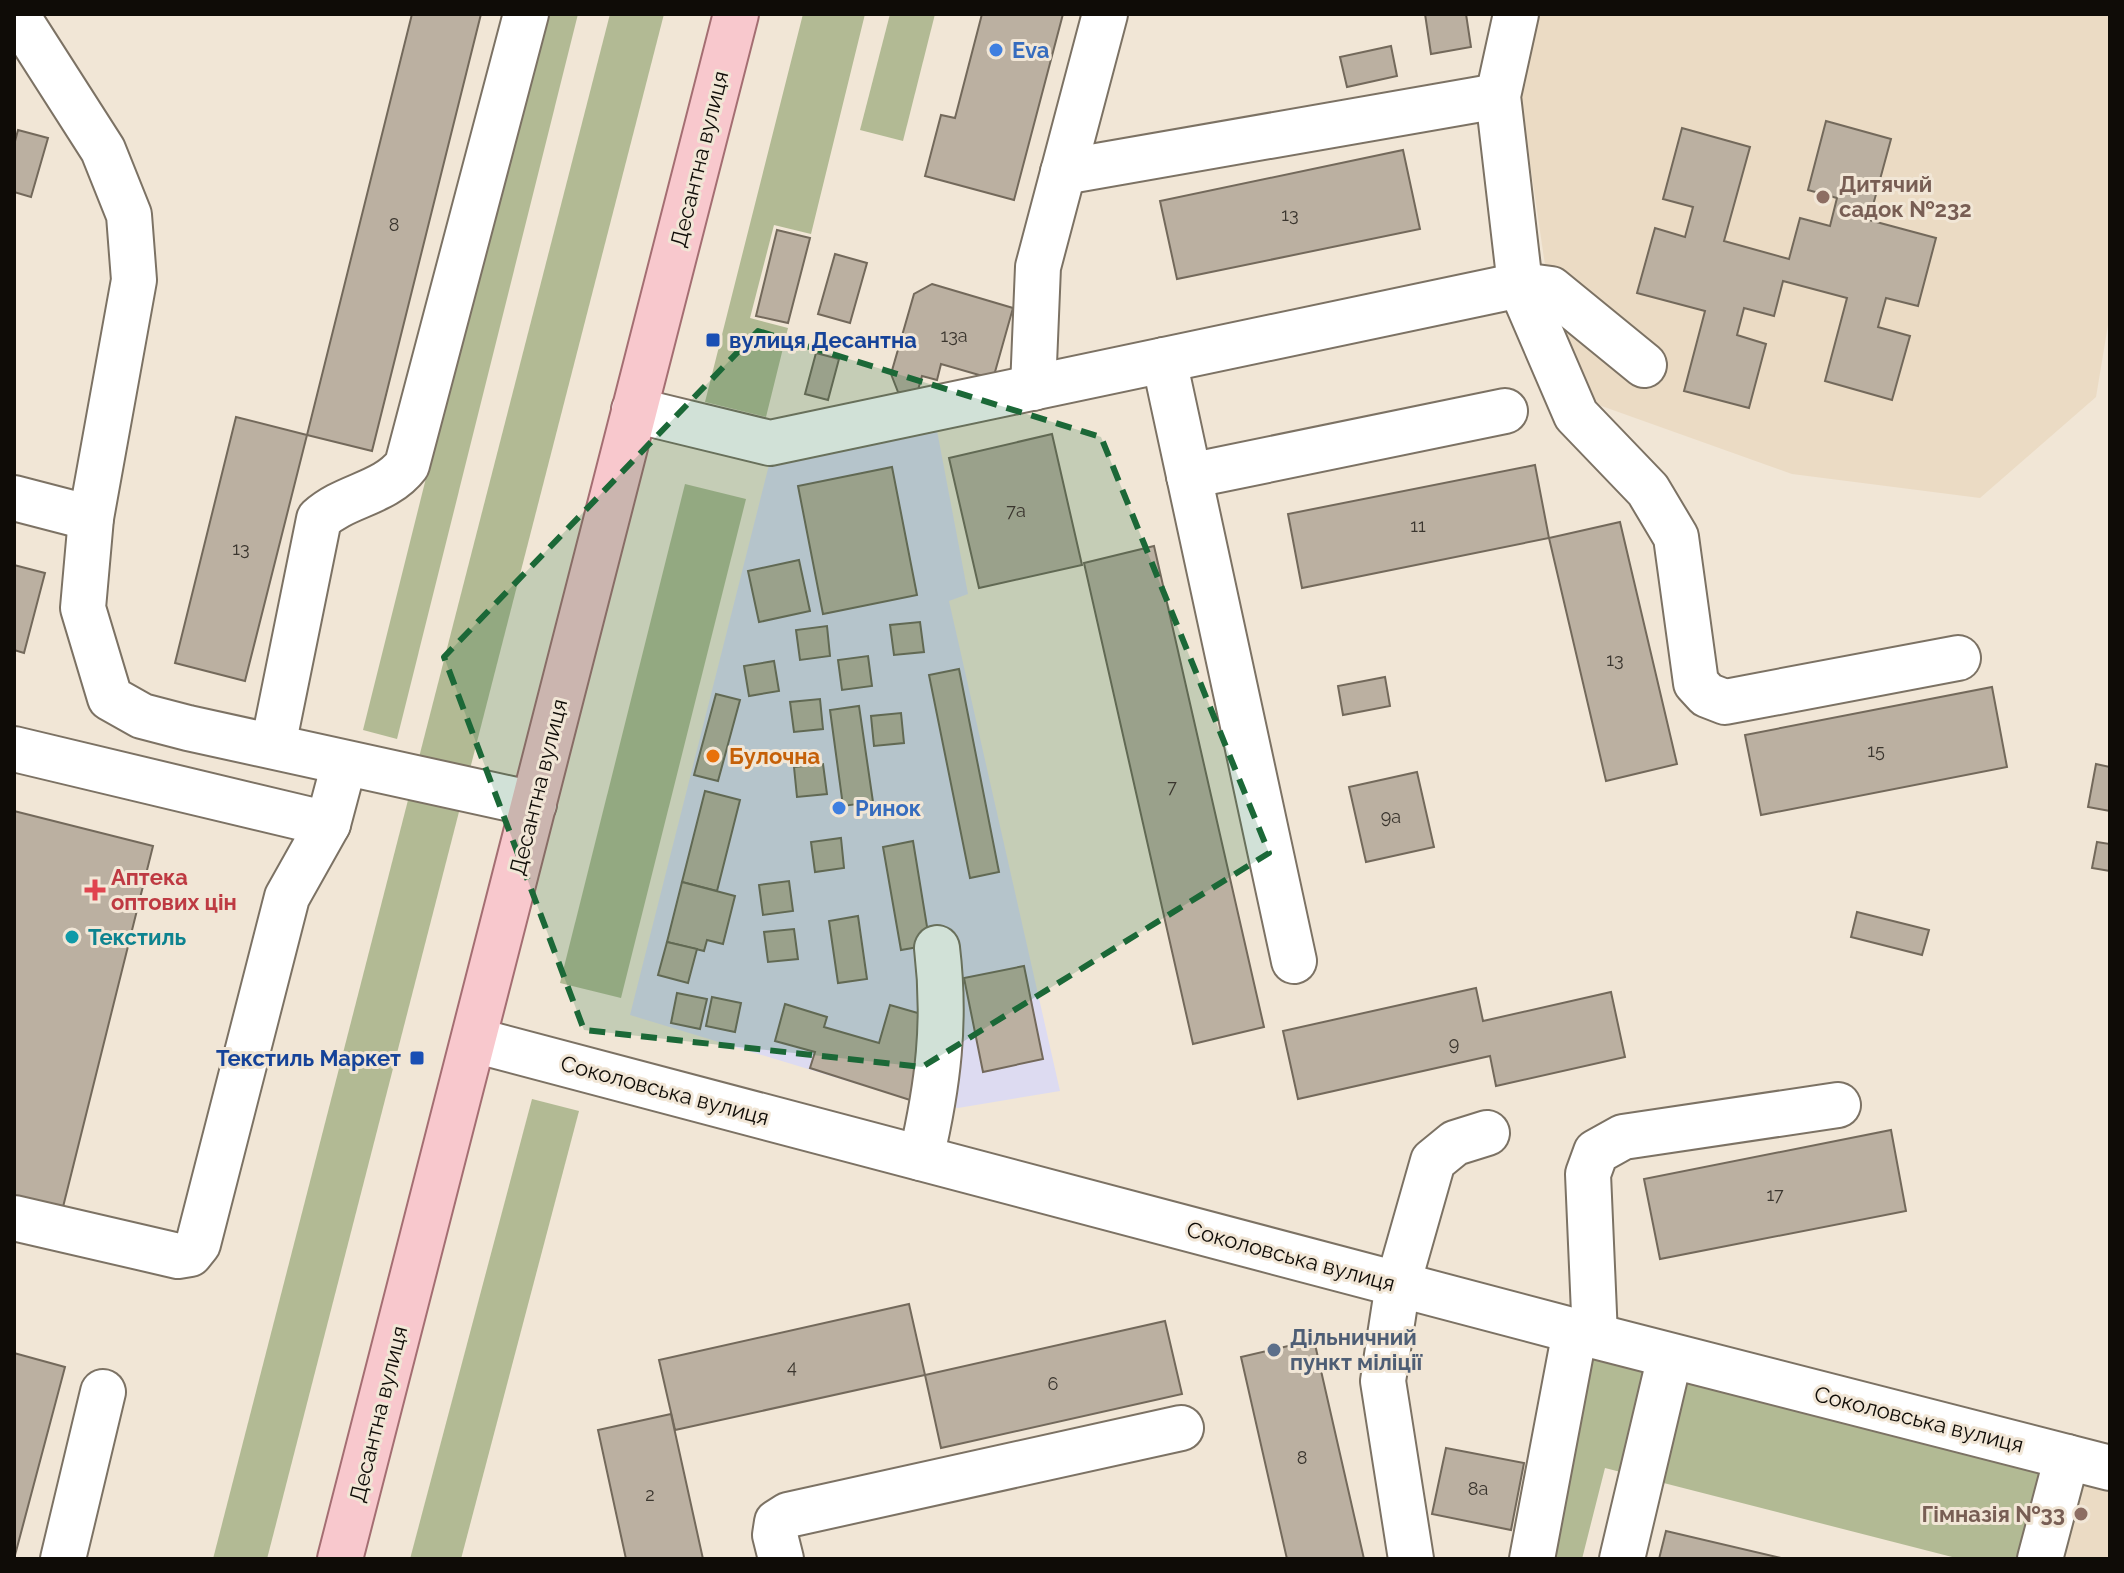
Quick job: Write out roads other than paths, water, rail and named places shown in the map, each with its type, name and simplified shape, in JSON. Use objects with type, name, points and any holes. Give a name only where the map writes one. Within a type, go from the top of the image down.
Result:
[{"type":"main road","name":"Десантна вулиця","points":[[340,1559],[736,14]]},
{"type":"street","points":[[16,14],[103,150],[129,215],[134,280],[91,518],[83,608],[110,698],[142,716],[344,764],[534,804]]},
{"type":"street","points":[[273,746],[319,519],[331,508],[396,480],[407,465],[526,14]]},
{"type":"street","points":[[1033,388],[1038,267],[1105,14]]},
{"type":"street","points":[[1516,14],[1498,96],[1520,285],[1576,415],[1648,490],[1676,537],[1696,683],[1707,695],[1725,702],[1958,658]]},
{"type":"street","points":[[1063,172],[1498,96]]},
{"type":"street","points":[[634,410],[770,443],[1520,285],[1551,289],[1644,365]]},
{"type":"street","points":[[1164,360],[1294,961]]},
{"type":"street","points":[[1189,476],[1505,411]]},
{"type":"street","points":[[14,498],[91,518]]},
{"type":"street","points":[[14,749],[328,824]]},
{"type":"street","points":[[14,1218],[178,1256],[190,1254],[198,1244],[287,897],[328,824],[344,764]]},
{"type":"street","points":[[921,1158],[934,1103],[944,1004],[937,948]]},
{"type":"street","name":"Соколовська вулиця","points":[[474,1040],[1585,1334],[2110,1468]]},
{"type":"street","points":[[1532,1559],[1585,1334],[1588,1174],[1596,1152],[1623,1137],[1838,1105]]},
{"type":"street","points":[[1411,1559],[1383,1381],[1398,1284],[1433,1161],[1455,1143],[1487,1133]]},
{"type":"street","points":[[1622,1559],[1670,1356]]},
{"type":"street","points":[[63,1559],[103,1392]]},
{"type":"street","points":[[781,1559],[775,1535],[777,1522],[788,1515],[1181,1428]]},
{"type":"street","points":[[2040,1559],[2067,1457]]},
{"type":"place","name":"Eva","points":[[996,50]]},
{"type":"place","name":"Дитячий садок №232","points":[[1823,197]]},
{"type":"place","name":"вулиця Десантна","points":[[713,340]]},
{"type":"place","name":"Булочна","points":[[713,756]]},
{"type":"place","name":"Ринок","points":[[839,808]]},
{"type":"place","name":"Аптека оптових цін","points":[[95,890]]},
{"type":"place","name":"Текстиль","points":[[72,937]]},
{"type":"place","name":"Текстиль Маркет","points":[[417,1058]]},
{"type":"place","name":"Дільничний пункт міліції","points":[[1274,1350]]},
{"type":"place","name":"Гімназія №33","points":[[2081,1514]]}]
